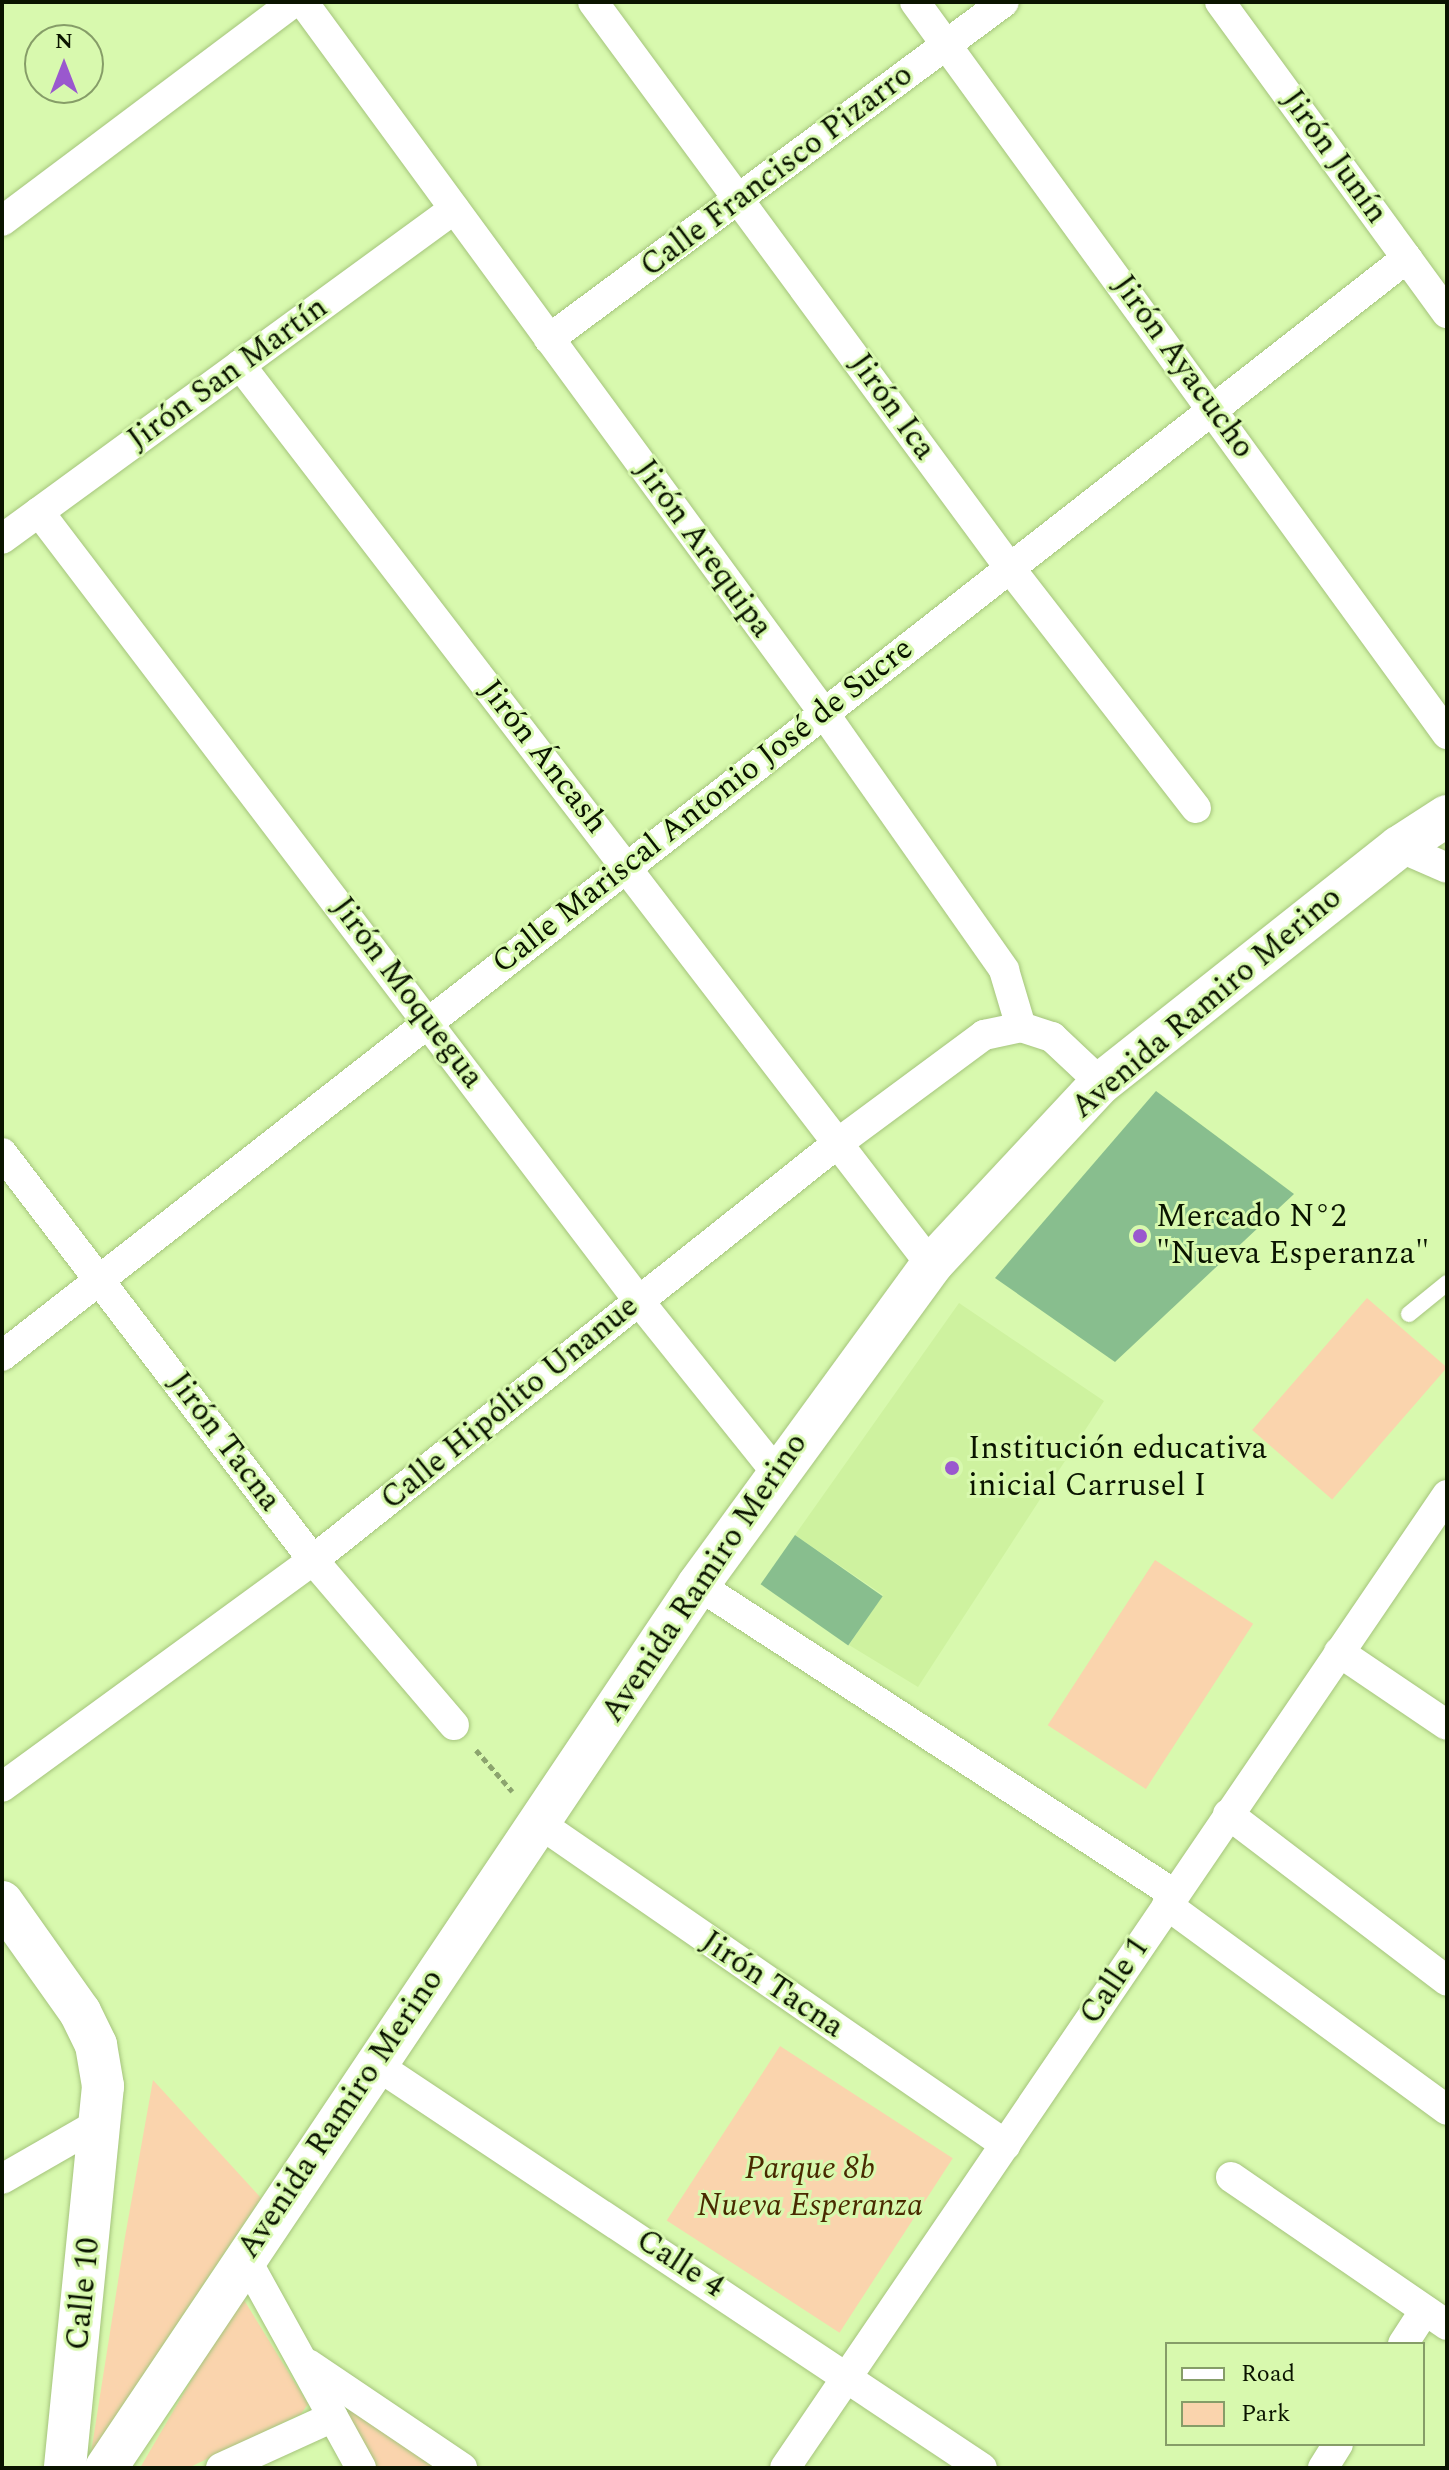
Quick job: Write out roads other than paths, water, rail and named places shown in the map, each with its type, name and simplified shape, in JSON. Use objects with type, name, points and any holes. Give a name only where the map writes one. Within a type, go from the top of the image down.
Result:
[{"type":"street","points":[[2,221],[294,2]]},
{"type":"street","name":"Jirón Arequipa","points":[[303,2],[823,712],[1004,970],[1021,1027]]},
{"type":"street","name":"Jirón Ica","points":[[593,2],[1009,567],[1196,808]]},
{"type":"street","name":"Jirón Ayacucho","points":[[915,2],[1214,408],[1447,734]]},
{"type":"street","name":"Calle Francisco Pizarro","points":[[549,339],[1004,2]]},
{"type":"street","name":"Jirón Junín","points":[[1220,2],[1447,313]]},
{"type":"street","name":"Jirón San Martín","points":[[2,539],[454,209]]},
{"type":"street","name":"Calle Mariscal Antonio José de Sucre","points":[[2,1356],[1407,258]]},
{"type":"street","name":"Jirón Áncash","points":[[240,365],[626,866],[834,1146],[931,1265]]},
{"type":"street","name":"Jirón Moquegua","points":[[39,512],[429,1020],[639,1301],[776,1472]]},
{"type":"street","name":"Avenida Ramiro Merino","points":[[106,2468],[244,2256],[698,1585],[776,1472],[931,1265],[1101,1083],[1399,847],[1447,816]]},
{"type":"street","points":[[1399,847],[1447,868]]},
{"type":"street","points":[[1021,1027],[1052,1037],[1101,1083]]},
{"type":"street","name":"Calle Hipólito Unanue","points":[[2,1787],[313,1560],[834,1146],[984,1035],[1021,1027]]},
{"type":"street","name":"Jirón Tacna","points":[[2,1153],[100,1277],[313,1560],[454,1725]]},
{"type":"street","name":"Calle 1","points":[[785,2468],[1447,1495]]},
{"type":"street","points":[[698,1585],[1170,1899],[1447,2110]]},
{"type":"street","points":[[1339,1652],[1447,1725]]},
{"type":"street","points":[[1228,1814],[1447,1981]]},
{"type":"street","name":"Jirón Tacna","points":[[539,1823],[1006,2145]]},
{"type":"street","name":"Calle 10","points":[[2,1902],[91,2034],[103,2086],[103,2121],[65,2468]]},
{"type":"street","name":"Calle 4","points":[[375,2064],[850,2376],[982,2468]]},
{"type":"street","points":[[2,2179],[103,2121]]},
{"type":"street","points":[[1231,2177],[1436,2318],[1406,2342]]},
{"type":"street","points":[[244,2256],[361,2468]]},
{"type":"street","points":[[302,2361],[462,2468]]},
{"type":"street","points":[[221,2468],[333,2417]]},
{"type":"street","points":[[1323,2468],[1337,2446]]},
{"type":"lane","points":[[1409,1314],[1447,1283]]},
{"type":"place","name":"Mercado N°2 \"Nueva Esperanza\"","points":[[1140,1236]]},
{"type":"place","name":"Institución educativa inicial Carrusel I","points":[[952,1468]]},
{"type":"park label","name":"Parque 8b Nueva Esperanza","points":[[810,2188]]}]
